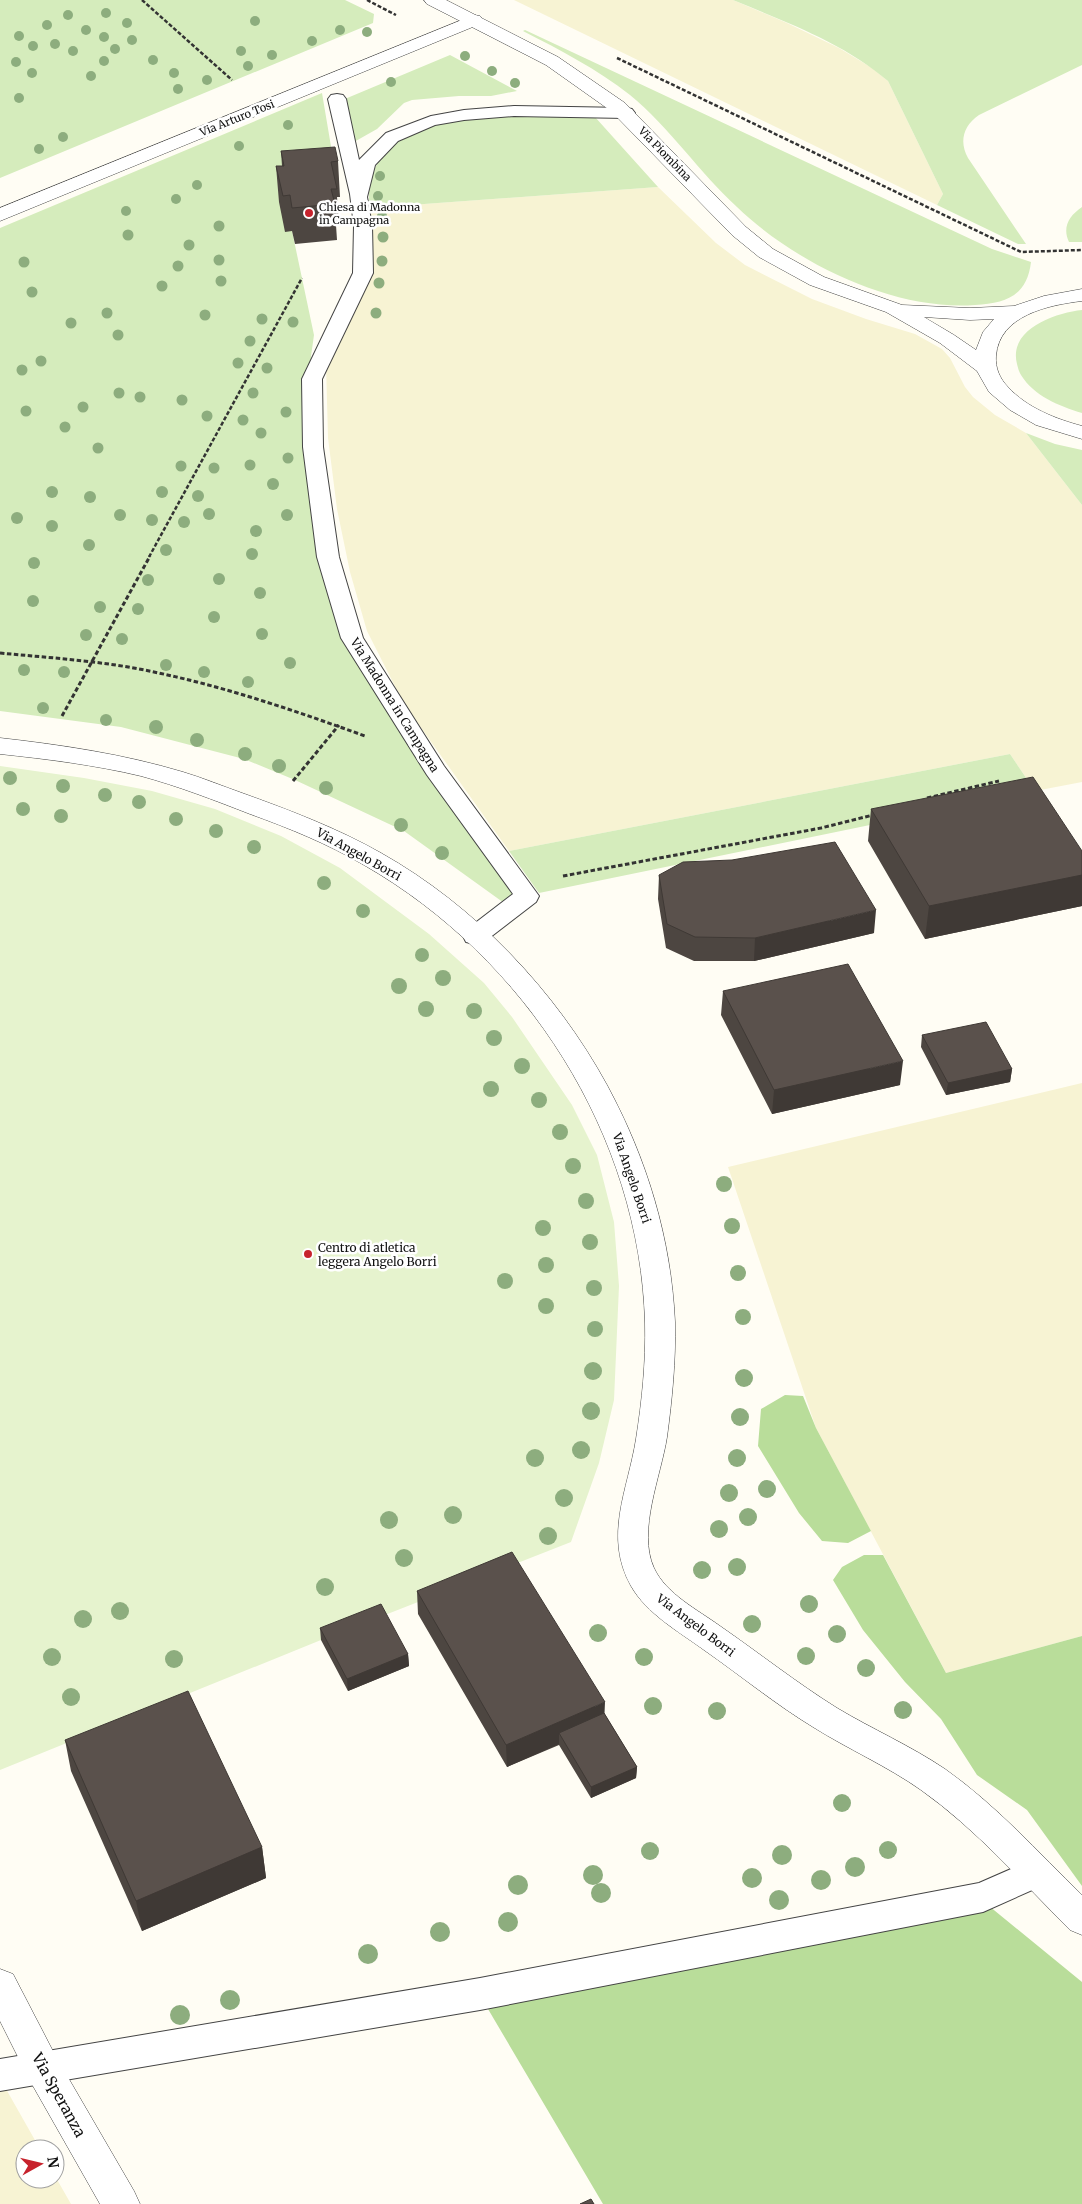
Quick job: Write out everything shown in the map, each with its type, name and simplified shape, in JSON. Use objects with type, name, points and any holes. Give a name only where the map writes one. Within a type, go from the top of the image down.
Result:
[{"type":"street","name":"Via Piombina","points":[[433,0],[571,72],[626,113],[739,231],[766,253],[817,281],[893,308],[947,339],[986,368]]},
{"type":"street","name":"Via Arturo Tosi","points":[[0,215],[474,20]]},
{"type":"street","name":"Via Piombina","points":[[1082,295],[1063,297],[1036,304],[1017,312],[1000,323],[989,337],[984,352],[986,368],[994,384],[1008,399],[1027,413],[1052,424],[1082,432]]},
{"type":"street","name":"Via Piombina","points":[[893,308],[939,314],[1017,312]]},
{"type":"street","name":"Via Angelo Borri","points":[[0,746],[74,754],[163,774],[314,829],[389,869],[432,900],[497,955],[540,1004],[562,1033],[580,1062],[623,1145],[647,1216],[657,1282],[660,1350],[659,1383],[648,1456],[634,1527],[633,1545],[642,1578],[665,1604],[819,1714],[842,1729],[914,1767],[936,1782],[983,1821],[1036,1873]]},
{"type":"street","points":[[1036,1873],[1082,1919]]},
{"type":"street","name":"Via Speranza","points":[[0,1986],[42,2067],[121,2204]]},
{"type":"lane","name":"Via Madonna in Campagna","points":[[337,99],[363,226],[363,273],[344,316],[327,345],[312,379],[313,447],[328,557],[352,638],[435,770],[517,884]]},
{"type":"lane","name":"Via Madonna in Campagna","points":[[358,198],[366,164],[392,137],[431,121],[464,114],[514,111],[626,113]]},
{"type":"lane","points":[[475,936],[526,896],[517,884]]},
{"type":"lane","points":[[0,2075],[480,1994],[983,1897],[1036,1873]]},
{"type":"path","points":[[142,0],[233,81]]},
{"type":"path","points":[[367,0],[395,14]]},
{"type":"path","points":[[614,56],[1021,252],[1082,250]]},
{"type":"path","points":[[43,751],[302,278]]},
{"type":"path","points":[[0,653],[91,662],[154,672],[222,688],[339,725],[366,737]]},
{"type":"path","points":[[266,811],[295,780],[339,725]]},
{"type":"path","points":[[920,800],[952,791],[999,782]]},
{"type":"path","points":[[517,884],[820,828],[879,813]]},
{"type":"shaded area","points":[[514,0],[733,0],[787,23],[839,48],[872,68],[888,81],[943,194],[937,205]]},
{"type":"shaded area","points":[[658,187],[716,243],[745,265],[812,299],[866,319],[915,334],[942,349],[950,358],[965,387],[973,397],[995,415],[1026,433],[1082,505],[1082,782],[1035,791],[1010,754],[509,851],[404,704],[367,631],[350,572],[337,509],[328,438],[326,364],[370,241],[369,208]]},
{"type":"shaded area","points":[[1082,1083],[1082,1636],[946,1673],[816,1428],[728,1167]]},
{"type":"shaded area","points":[[6,2089],[34,2139],[15,2139],[15,2189],[62,2189],[71,2204],[0,2204],[0,2091]]},
{"type":"green space","points":[[0,0],[345,0],[374,14],[373,23],[0,178]]},
{"type":"green space","points":[[733,0],[1082,0],[1082,65],[979,115],[969,124],[964,135],[965,152],[968,158],[1026,244],[1018,244],[937,205],[943,194],[888,81],[853,55],[834,44]]},
{"type":"green space","points":[[525,30],[992,249],[1031,262],[1025,283],[1013,296],[996,302],[975,305],[944,305],[911,300],[879,291],[847,279],[816,264],[787,247],[737,207],[645,108],[630,95],[591,68],[523,31]]},
{"type":"green space","points":[[450,55],[517,91],[491,96],[459,96],[412,100],[404,103],[377,129],[354,142],[340,101]]},
{"type":"green space","points":[[322,93],[337,182],[285,231],[292,231],[314,335],[311,356],[313,447],[352,638],[517,884],[511,908],[404,831],[295,780],[244,759],[121,727],[0,711],[0,228]]},
{"type":"green space","points":[[479,116],[595,117],[658,187],[369,208],[369,189],[372,174],[382,156],[393,145],[419,130]]},
{"type":"green space","points":[[1082,207],[1082,242],[1069,242],[1066,231],[1068,222]]},
{"type":"green space","points":[[1082,310],[1082,413],[1056,403],[1033,389],[1020,373],[1016,352],[1026,332],[1036,325],[1059,315]]},
{"type":"green space","points":[[1026,433],[1055,444],[1082,450],[1082,505]]},
{"type":"green space","points":[[1010,754],[1035,791],[539,893],[509,851]]},
{"type":"green space","name":"Centro di atletica leggera Angelo Borri","points":[[0,766],[84,778],[152,791],[215,809],[281,836],[340,868],[429,934],[484,983],[512,1017],[572,1105],[597,1155],[614,1222],[619,1286],[614,1400],[599,1463],[571,1542],[321,1640],[0,1770]]},
{"type":"green space","points":[[785,1395],[803,1396],[816,1428],[871,1531],[848,1543],[822,1541],[799,1513],[758,1446],[761,1409]]},
{"type":"green space","points":[[864,1555],[883,1555],[946,1673],[1082,1636],[1082,1886],[1027,1810],[977,1775],[941,1719],[905,1682],[863,1630],[833,1580],[842,1567]]},
{"type":"green space","points":[[989,1906],[1082,1982],[1082,2204],[603,2204],[488,2009],[519,1999]]},
{"type":"building","points":[[335,147],[338,161],[331,162],[337,189],[331,189],[335,204],[292,208],[290,195],[283,196],[276,166],[284,166],[281,151]]},
{"type":"building","points":[[1033,777],[1082,851],[1082,875],[929,906],[871,809]]},
{"type":"building","points":[[835,842],[876,910],[755,938],[695,937],[667,924],[659,875],[683,862],[732,860]]},
{"type":"building","points":[[848,964],[903,1061],[774,1090],[723,991]]},
{"type":"building","points":[[986,1022],[1012,1069],[948,1083],[922,1035]]},
{"type":"building","points":[[512,1552],[605,1702],[506,1745],[417,1591]]},
{"type":"building","points":[[381,1604],[408,1654],[347,1679],[320,1628]]},
{"type":"building","points":[[188,1691],[262,1847],[136,1901],[65,1740]]},
{"type":"building","points":[[604,1713],[637,1767],[591,1787],[559,1733]]},
{"type":"building","points":[[591,2199],[594,2204],[580,2204]]},
{"type":"place","name":"Chiesa di Madonna in Campagna","points":[[309,213]]},
{"type":"place","name":"Centro di atletica leggera Angelo Borri","points":[[308,1254]]}]
